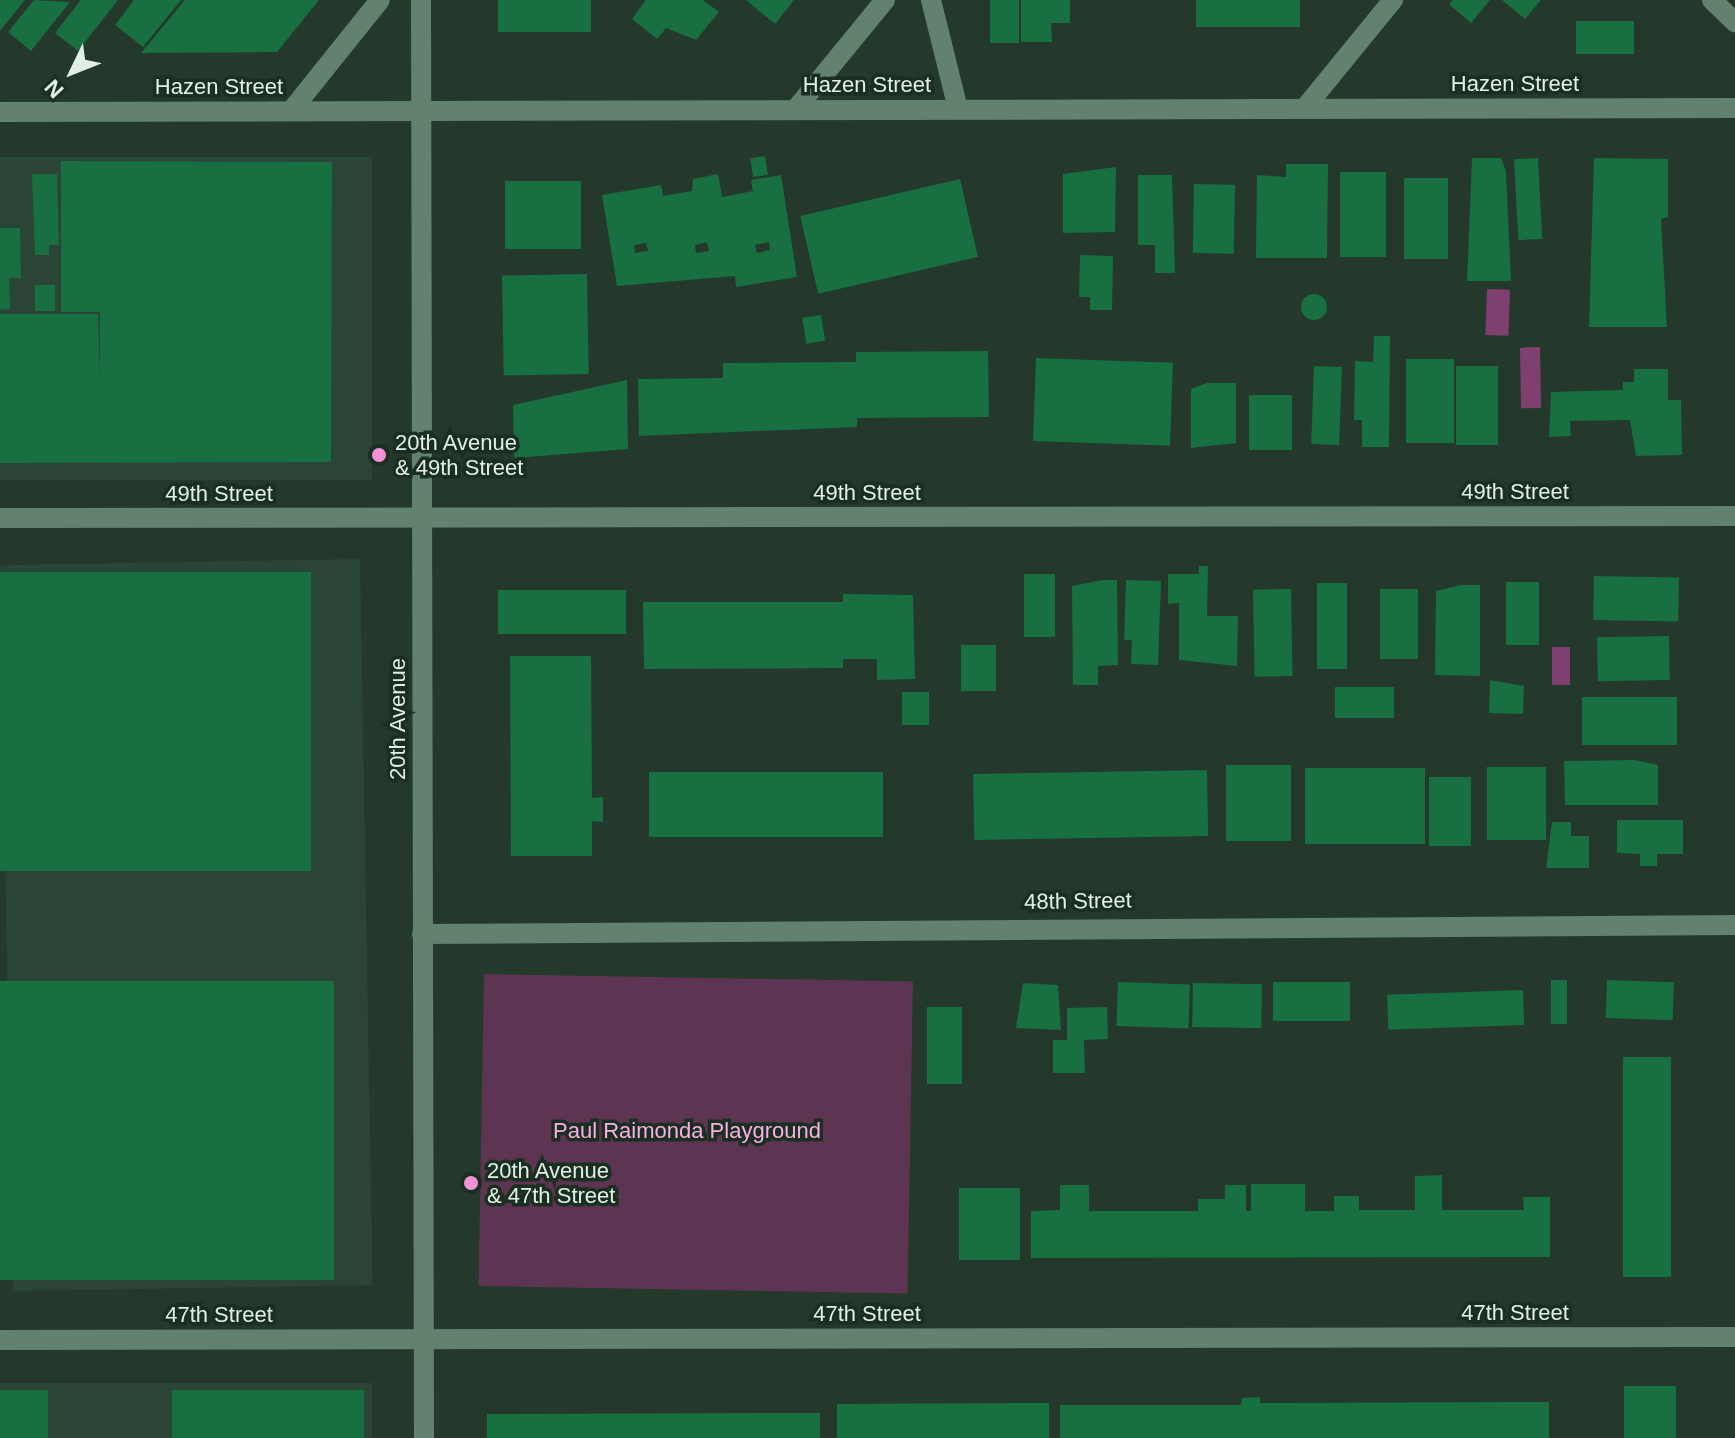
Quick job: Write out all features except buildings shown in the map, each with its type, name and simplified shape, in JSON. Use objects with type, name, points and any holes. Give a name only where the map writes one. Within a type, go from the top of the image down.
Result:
[{"type":"street","points":[[291,111],[380,0]]},
{"type":"street","name":"20th Avenue","points":[[421,0],[424,1438]]},
{"type":"street","points":[[795,110],[885,0]]},
{"type":"street","points":[[931,0],[958,109]]},
{"type":"street","points":[[1304,109],[1393,0]]},
{"type":"street","points":[[1712,0],[1735,22]]},
{"type":"street","name":"Hazen Street","points":[[0,112],[1735,108]]},
{"type":"street","name":"49th Street","points":[[0,518],[1735,516]]},
{"type":"street","name":"48th Street","points":[[422,934],[1735,925]]},
{"type":"street","name":"47th Street","points":[[0,1340],[1735,1337]]},
{"type":"shaded area","points":[[0,157],[372,157],[372,480],[0,480]]},
{"type":"shaded area","points":[[1487,289],[1510,290],[1508,336],[1485,335]]},
{"type":"shaded area","points":[[1520,347],[1540,347],[1541,408],[1521,408]]},
{"type":"shaded area","points":[[360,559],[373,1285],[13,1291],[0,565]]},
{"type":"shaded area","points":[[1552,647],[1570,647],[1570,685],[1552,685]]},
{"type":"shaded area","points":[[0,1383],[372,1383],[372,1438],[0,1438]]},
{"type":"green space","name":"Paul Raimonda Playground","points":[[484,974],[913,981],[907,1293],[479,1286]]},
{"type":"place","name":"20th Avenue & 49th Street","points":[[379,455]]},
{"type":"place","name":"20th Avenue & 47th Street","points":[[471,1183]]}]
